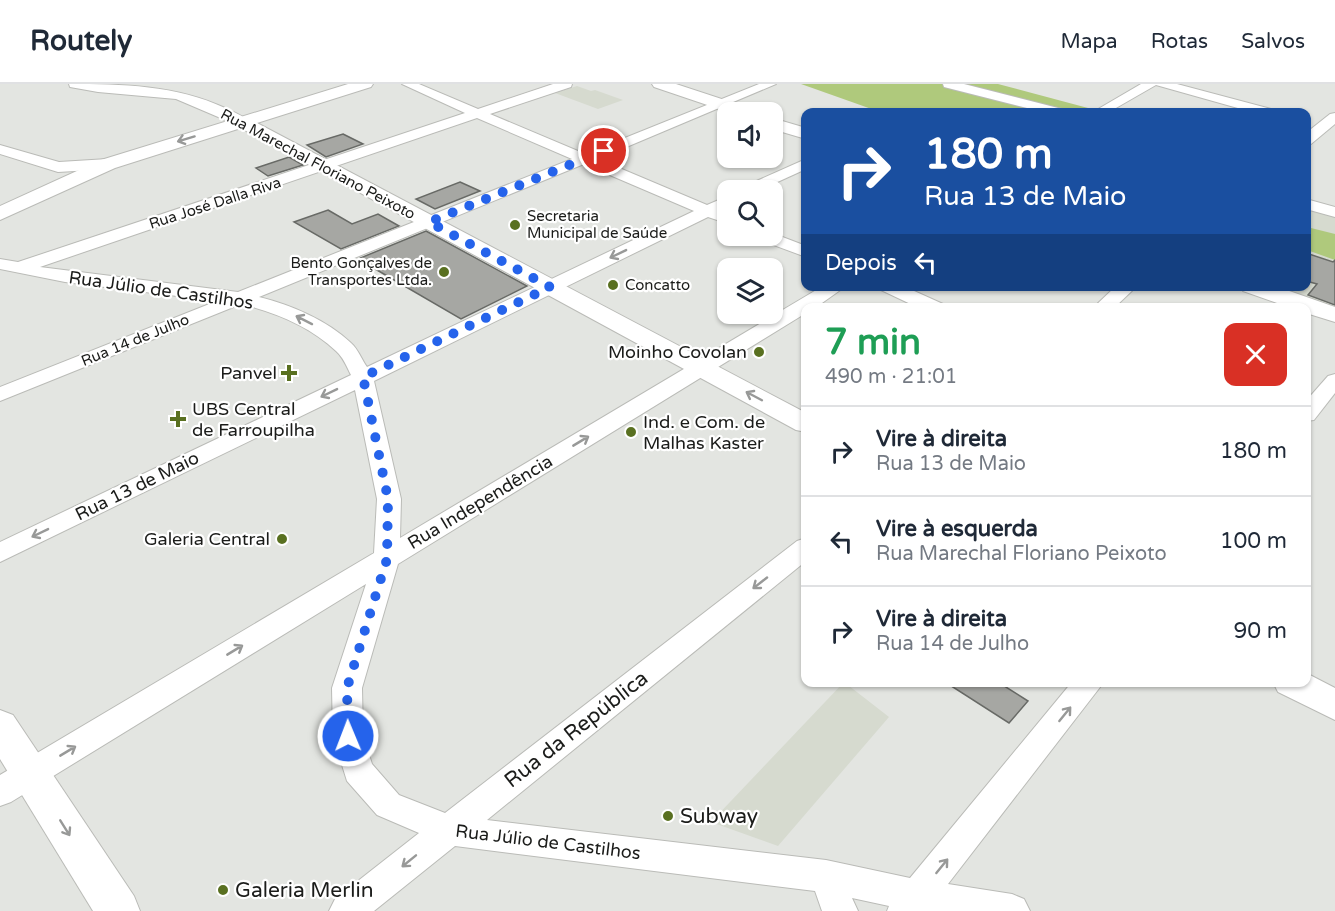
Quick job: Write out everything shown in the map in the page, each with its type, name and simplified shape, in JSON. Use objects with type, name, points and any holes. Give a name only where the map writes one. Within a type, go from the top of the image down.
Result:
[{"type":"main road","points":[[0,214],[66,173],[108,164],[366,84]]},
{"type":"main road","points":[[660,84],[717,104]]},
{"type":"main road","name":"Rua Marechal Floriano Peixoto","points":[[242,122],[801,421]]},
{"type":"main road","points":[[783,127],[801,132]]},
{"type":"main road","points":[[1265,291],[1300,303]]},
{"type":"main road","points":[[1311,307],[1335,315]]},
{"type":"main road","points":[[1301,687],[1335,705]]},
{"type":"main road","points":[[0,726],[15,783],[118,911]]},
{"type":"street","name":"Rua Marechal Floriano Peixoto","points":[[75,84],[192,99],[242,122]]},
{"type":"street","points":[[143,91],[161,84]]},
{"type":"street","points":[[408,84],[717,215]]},
{"type":"street","name":"Rua José Dalla Riva","points":[[0,275],[326,167],[566,84]]},
{"type":"street","name":"Rua 14 de Julho","points":[[726,102],[770,84]]},
{"type":"street","points":[[950,84],[1042,108]]},
{"type":"street","points":[[972,84],[1061,108]]},
{"type":"street","points":[[1126,106],[1151,84]]},
{"type":"street","points":[[1126,106],[1142,104],[1168,85],[1251,108]]},
{"type":"street","name":"Rua 14 de Julho","points":[[0,395],[717,106]]},
{"type":"street","points":[[1311,137],[1335,117]]},
{"type":"street","points":[[1311,125],[1322,128]]},
{"type":"street","points":[[0,149],[66,173]]},
{"type":"street","points":[[770,180],[801,165]]},
{"type":"street","points":[[1311,205],[1335,212]]},
{"type":"street","name":"Rua 13 de Maio","points":[[0,553],[717,206]]},
{"type":"street","points":[[783,243],[801,250]]},
{"type":"street","name":"Rua Júlio de Castilhos","points":[[0,264],[65,277],[239,298],[273,306],[308,322],[345,348],[363,377],[388,499],[387,559],[347,688],[348,736],[358,771],[388,805],[448,830],[826,876],[911,903],[1012,911]]},
{"type":"street","name":"Rua Independência","points":[[809,303],[829,291]]},
{"type":"street","points":[[897,291],[925,303]]},
{"type":"street","points":[[1108,303],[1122,291]]},
{"type":"street","name":"Rua Independência","points":[[15,783],[801,308]]},
{"type":"street","points":[[1311,409],[1335,380]]},
{"type":"street","name":"Rua da República","points":[[347,911],[801,551]]},
{"type":"street","points":[[911,903],[1086,687]]},
{"type":"street","points":[[826,876],[840,911]]},
{"type":"shaded area","points":[[577,86],[623,100],[598,109],[555,93]]},
{"type":"shaded area","points":[[1311,207],[1335,215],[1335,315],[1311,307],[1311,303],[1300,303],[1265,291],[1311,291]]},
{"type":"shaded area","points":[[839,687],[850,687],[889,717],[778,846],[711,822]]},
{"type":"green space","points":[[801,84],[998,84],[1088,108],[869,108]]},
{"type":"green space","points":[[1311,228],[1335,234],[1335,260],[1311,251]]},
{"type":"building","points":[[343,134],[363,144],[326,157],[307,145]]},
{"type":"building","points":[[289,157],[303,165],[268,176],[256,168]]},
{"type":"building","points":[[460,182],[480,191],[435,209],[416,199]]},
{"type":"building","points":[[328,210],[352,224],[378,214],[399,226],[341,249],[294,222]]},
{"type":"building","name":"Bento Gonçalves de Transportes Ltda.","points":[[426,231],[527,286],[461,319],[358,259]]},
{"type":"building","points":[[1311,255],[1333,262],[1335,260],[1335,305],[1308,295],[1317,284],[1311,282]]},
{"type":"building","points":[[953,687],[1006,687],[1028,701],[1009,723]]},
{"type":"place","name":"Secretaria Municipal de Saúde","points":[[515,225]]},
{"type":"place","name":"Bento Gonçalves de Transportes Ltda.","points":[[444,272]]},
{"type":"place","name":"Concatto","points":[[613,285]]},
{"type":"place","name":"Moinho Covolan","points":[[759,352]]},
{"type":"place","name":"Panvel","points":[[289,373]]},
{"type":"place","name":"UBS Central de Farroupilha","points":[[178,419]]},
{"type":"place","name":"Ind. e Com. de Malhas Kaster","points":[[631,432]]},
{"type":"place","name":"Galeria Central","points":[[282,539]]},
{"type":"place","name":"Subway","points":[[668,816]]},
{"type":"place","name":"Galeria Merlin","points":[[223,890]]},
{"type":"route","points":[[348,736],[347,688],[387,559],[388,499],[363,377],[550,287],[429,222],[604,151]]}]
